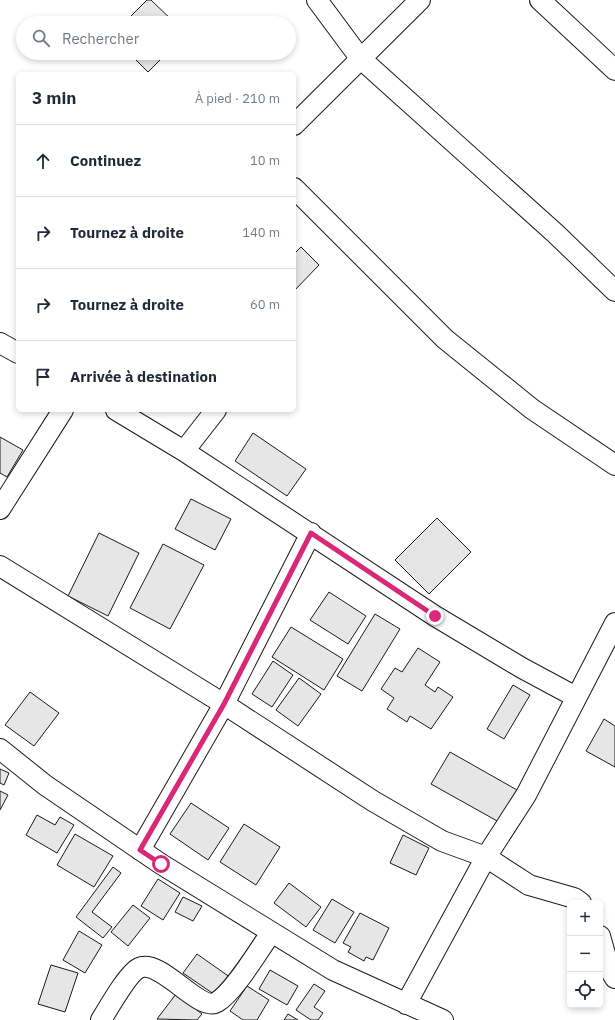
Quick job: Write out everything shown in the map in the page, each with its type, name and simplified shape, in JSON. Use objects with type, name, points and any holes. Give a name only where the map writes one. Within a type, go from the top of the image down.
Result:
[{"type":"street","points":[[316,0],[360,58],[556,234],[615,291]]},
{"type":"street","points":[[296,123],[420,0]]},
{"type":"street","points":[[540,0],[615,70]]},
{"type":"street","points":[[296,190],[445,339],[532,409],[615,465]]},
{"type":"street","points":[[0,343],[16,352]]},
{"type":"street","points":[[0,509],[61,412]]},
{"type":"street","points":[[119,412],[184,451],[311,533],[435,616],[522,668],[576,698]]},
{"type":"street","points":[[184,451],[214,412]]},
{"type":"street","points":[[140,850],[224,704],[311,533]]},
{"type":"street","points":[[0,566],[224,704],[392,812],[442,841],[486,857],[529,885],[577,900]]},
{"type":"street","points":[[406,1004],[486,857],[526,795],[615,623]]},
{"type":"street","points":[[0,749],[45,785],[140,850],[271,933],[333,970],[443,1020]]},
{"type":"street","points":[[101,1020],[126,980],[138,968],[146,966],[161,972],[202,1000],[211,1004],[216,1003],[228,992],[271,933]]},
{"type":"street","points":[[603,947],[609,968],[615,978]]},
{"type":"building","points":[[147,0],[151,0],[168,16],[131,16]]},
{"type":"building","points":[[136,60],[160,60],[148,72]]},
{"type":"building","points":[[301,247],[319,265],[296,289],[296,252]]},
{"type":"building","points":[[253,433],[306,469],[287,496],[235,461]]},
{"type":"building","points":[[0,437],[23,450],[7,477],[0,473]]},
{"type":"building","points":[[191,499],[231,519],[215,550],[175,529]]},
{"type":"building","points":[[437,518],[471,552],[429,594],[395,560]]},
{"type":"building","points":[[99,533],[139,553],[108,616],[68,596]]},
{"type":"building","points":[[163,544],[204,565],[170,629],[130,608]]},
{"type":"building","points":[[329,592],[366,616],[348,644],[310,620]]},
{"type":"building","points":[[375,614],[400,629],[362,691],[337,676]]},
{"type":"building","points":[[291,627],[343,659],[324,690],[272,657]]},
{"type":"building","points":[[418,648],[440,662],[425,685],[435,692],[438,687],[453,697],[431,729],[410,716],[407,722],[387,709],[394,698],[381,689],[395,668],[402,672]]},
{"type":"building","points":[[273,661],[293,675],[272,707],[252,694]]},
{"type":"building","points":[[299,678],[321,694],[298,726],[276,710]]},
{"type":"building","points":[[513,685],[530,695],[504,739],[487,729]]},
{"type":"building","points":[[30,692],[59,713],[34,746],[5,725]]},
{"type":"building","points":[[604,719],[615,726],[615,767],[586,751]]},
{"type":"building","points":[[450,752],[517,790],[499,822],[431,784]]},
{"type":"building","points":[[0,769],[9,773],[4,785],[0,783]]},
{"type":"building","points":[[0,791],[8,795],[0,810]]},
{"type":"building","points":[[191,803],[229,828],[208,860],[170,834]]},
{"type":"building","points":[[37,815],[55,825],[60,817],[74,825],[57,853],[26,835]]},
{"type":"building","points":[[244,824],[280,847],[256,885],[220,862]]},
{"type":"building","points":[[75,834],[113,856],[94,887],[57,865]]},
{"type":"building","points":[[403,835],[429,848],[416,875],[390,863]]},
{"type":"building","points":[[113,867],[121,873],[92,912],[112,927],[103,938],[76,917]]},
{"type":"building","points":[[158,879],[180,893],[163,920],[141,906]]},
{"type":"building","points":[[289,883],[321,907],[306,927],[274,903]]},
{"type":"building","points":[[183,897],[202,906],[193,921],[175,912]]},
{"type":"building","points":[[332,899],[354,912],[335,943],[313,930]]},
{"type":"building","points":[[133,905],[150,918],[128,946],[111,932]]},
{"type":"building","points":[[360,913],[389,928],[373,960],[366,957],[364,961],[348,952],[351,947],[343,943]]},
{"type":"building","points":[[79,931],[102,945],[85,973],[63,960]]},
{"type":"building","points":[[197,954],[234,980],[221,999],[183,973]]},
{"type":"building","points":[[51,965],[78,973],[65,1012],[38,1004]]},
{"type":"building","points":[[270,970],[298,986],[287,1005],[259,989]]},
{"type":"building","points":[[314,984],[325,991],[314,1007],[323,1013],[318,1020],[311,1020],[296,1010]]},
{"type":"building","points":[[247,986],[269,1000],[257,1020],[243,1020],[230,1011]]},
{"type":"building","points":[[176,994],[202,1014],[197,1020],[157,1019]]},
{"type":"building","points":[[288,1014],[298,1020],[284,1020]]},
{"type":"route","points":[[161,864],[140,850],[224,704],[311,533],[435,616]]}]
